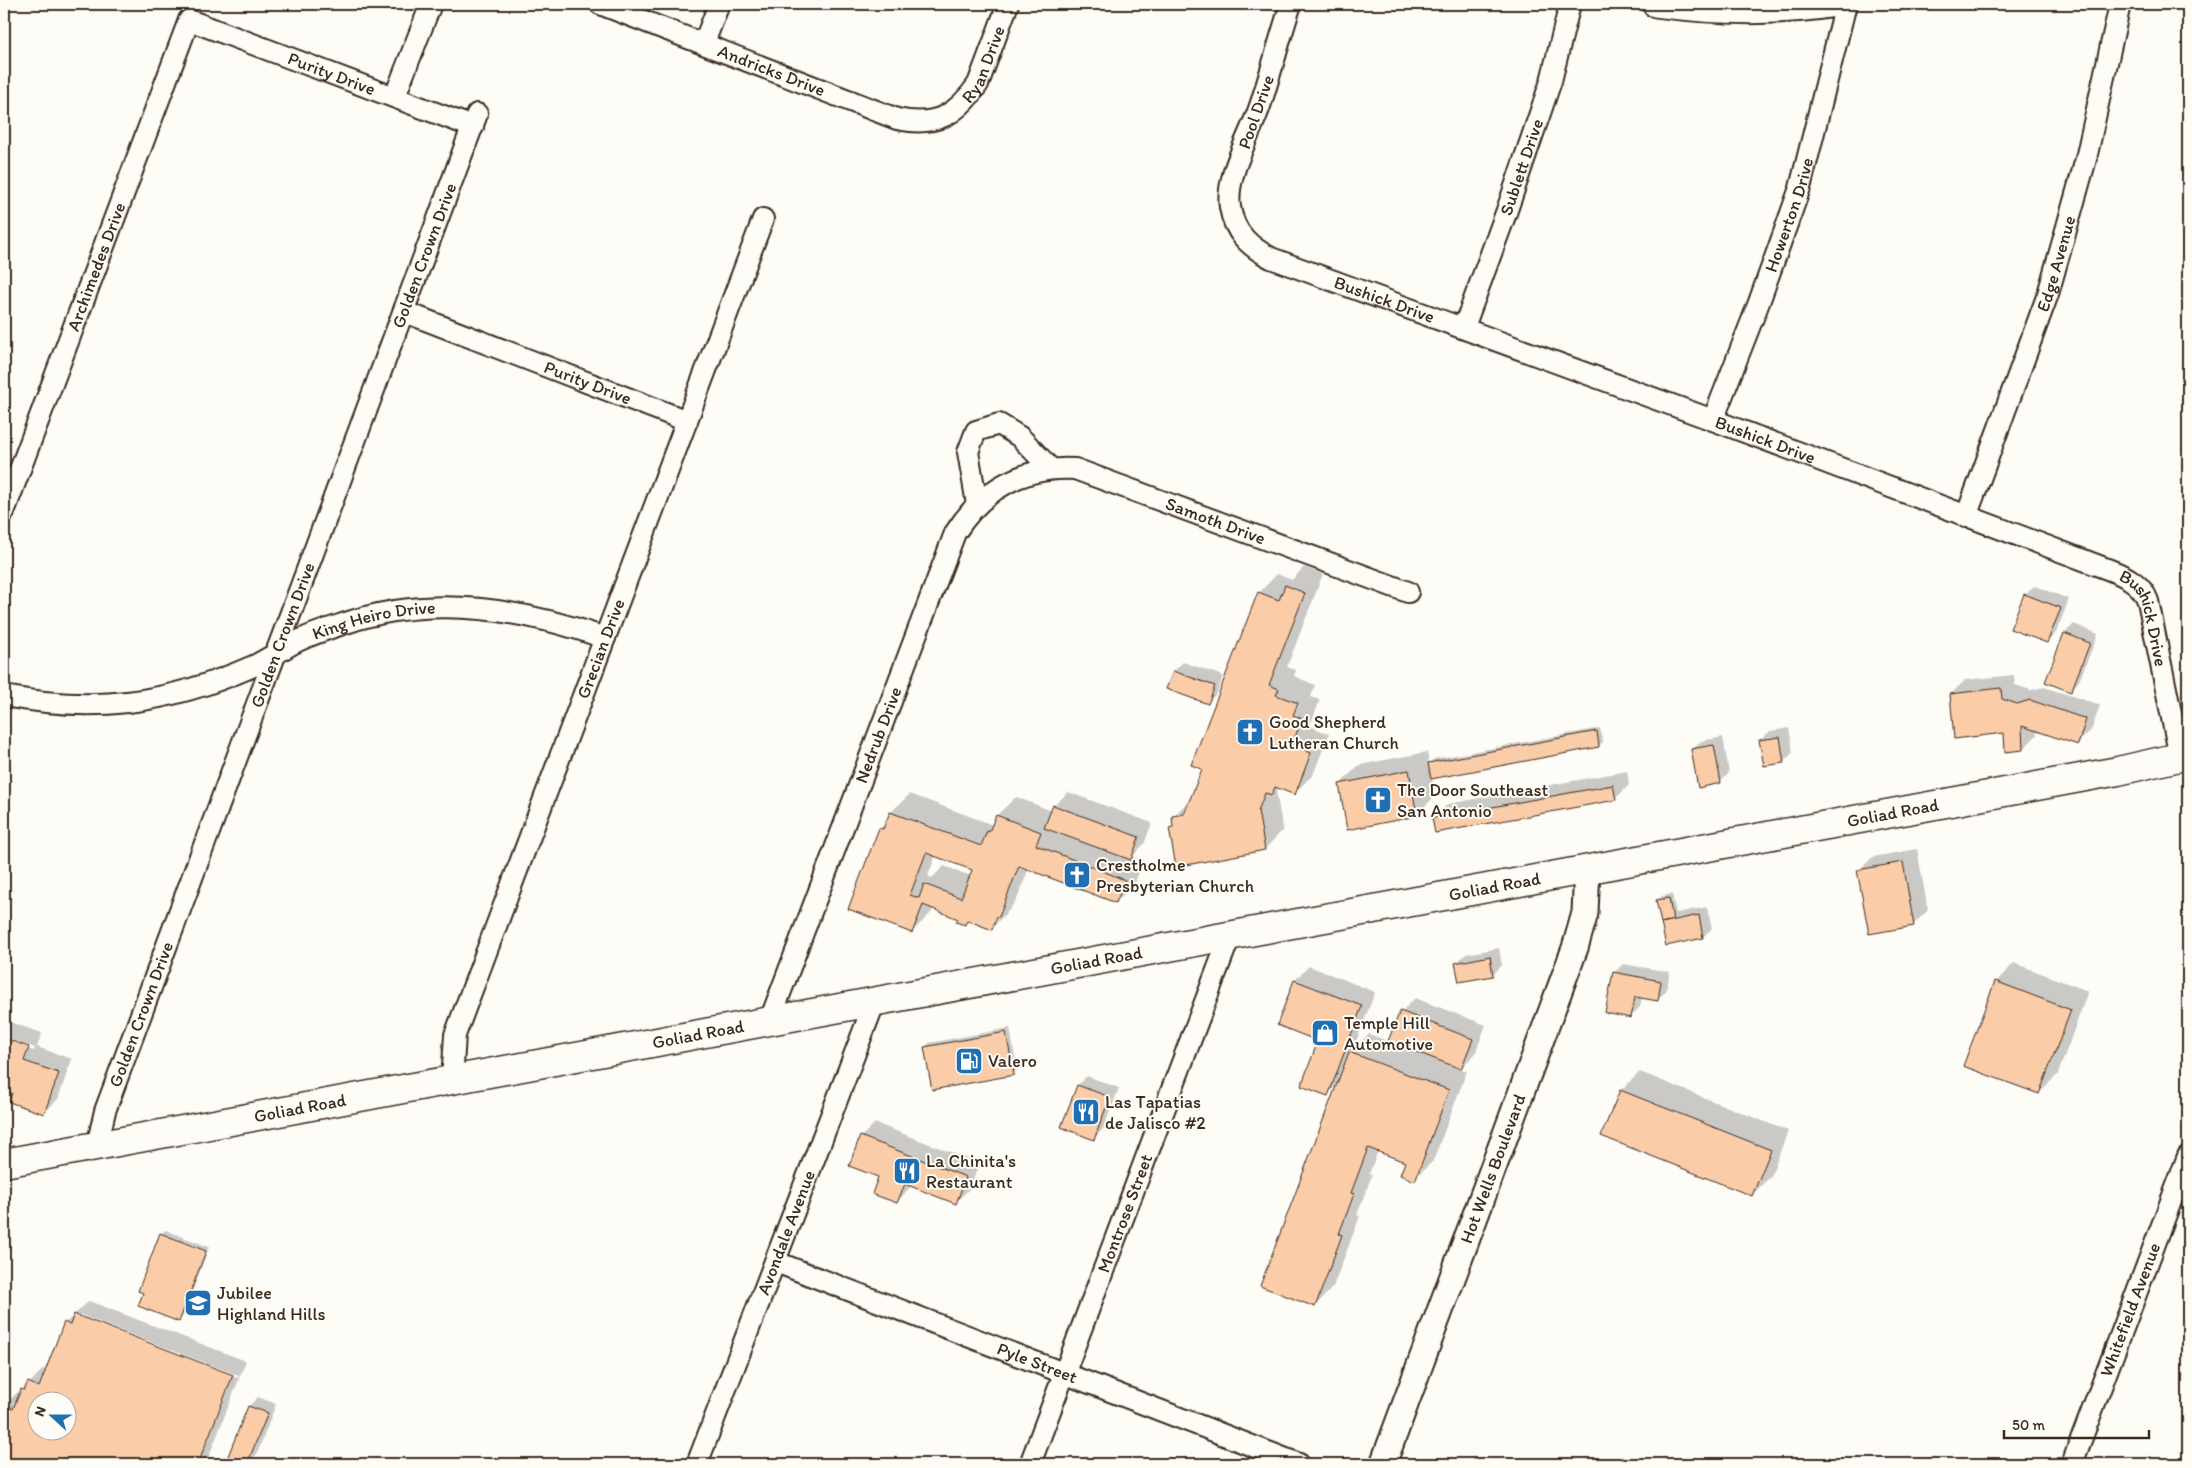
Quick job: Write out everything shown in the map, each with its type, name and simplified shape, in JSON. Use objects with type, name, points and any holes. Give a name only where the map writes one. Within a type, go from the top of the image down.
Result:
[{"type":"main road","name":"Goliad Road","points":[[4,1163],[2118,771],[2184,756]]},
{"type":"street","points":[[395,96],[431,4]]},
{"type":"street","name":"Andricks Drive","points":[[600,4],[897,118],[915,122],[929,122],[945,116]]},
{"type":"street","points":[[704,43],[719,4]]},
{"type":"street","name":"Ryan Drive","points":[[945,116],[954,111],[970,96],[978,84],[1008,4]]},
{"type":"street","name":"Pool Drive","points":[[1233,221],[1229,193],[1234,173],[1259,107],[1290,4]]},
{"type":"street","name":"Sublett Drive","points":[[1464,328],[1551,81],[1570,4]]},
{"type":"street","points":[[1655,4],[1737,12],[1812,8],[1836,4]]},
{"type":"street","name":"Howerton Drive","points":[[1714,420],[1800,188],[1846,4]]},
{"type":"street","name":"Edge Avenue","points":[[1966,517],[2048,294],[2086,159],[2120,4]]},
{"type":"street","name":"Purity Drive","points":[[189,20],[395,96],[475,120]]},
{"type":"street","name":"Archimedes Drive","points":[[4,512],[189,20]]},
{"type":"street","name":"Golden Crown Drive","points":[[97,1146],[105,1111],[405,312],[475,120]]},
{"type":"street","name":"Grecian Drive","points":[[452,1081],[455,1035],[763,219]]},
{"type":"street","name":"Bushick Drive","points":[[1233,221],[1253,248],[1271,258],[1714,420],[2110,570],[2138,585],[2145,593],[2148,601],[2184,756]]},
{"type":"street","name":"Purity Drive","points":[[405,312],[687,421]]},
{"type":"street","points":[[977,504],[968,452],[976,431],[999,424],[1020,437],[1050,468]]},
{"type":"street","name":"Samoth Drive","points":[[1022,477],[1050,468],[1075,469],[1408,592]]},
{"type":"street","name":"Nedrub Drive","points":[[770,1020],[955,533],[968,513],[993,490],[1022,477]]},
{"type":"street","name":"King Heiro Drive","points":[[4,696],[34,702],[74,705],[114,704],[154,699],[193,690],[252,667],[301,640],[347,622],[381,614],[416,609],[451,607],[493,609],[581,630],[605,638]]},
{"type":"street","name":"Hot Wells Boulevard","points":[[1383,1464],[1575,948],[1585,913],[1587,869]]},
{"type":"street","name":"Montrose Street","points":[[1030,1464],[1230,936]]},
{"type":"street","name":"Avondale Avenue","points":[[697,1464],[875,1001]]},
{"type":"street","name":"Whitefield Avenue","points":[[2072,1464],[2188,1156]]},
{"type":"street","name":"Pyle Street","points":[[776,1262],[1299,1464]]},
{"type":"building","name":"Good Shepherd Lutheran Church","points":[[1285,585],[1305,593],[1269,685],[1279,689],[1276,695],[1298,703],[1293,715],[1302,719],[1292,745],[1311,753],[1295,795],[1275,787],[1272,795],[1265,793],[1258,811],[1265,850],[1176,867],[1169,828],[1173,827],[1172,816],[1184,814],[1202,769],[1191,765],[1258,592],[1279,600]]},
{"type":"building","points":[[2024,594],[2061,608],[2047,643],[2010,629]]},
{"type":"building","points":[[2064,633],[2090,643],[2071,692],[2045,682]]},
{"type":"building","points":[[1173,671],[1215,686],[1208,704],[1166,689]]},
{"type":"building","points":[[2001,688],[2002,699],[2017,704],[2030,700],[2086,719],[2078,745],[2022,726],[2023,750],[2005,752],[2004,733],[1954,739],[1950,694]]},
{"type":"building","points":[[1597,731],[1599,747],[1431,779],[1428,763]]},
{"type":"building","points":[[1780,737],[1784,763],[1764,766],[1759,740]]},
{"type":"building","points":[[1714,745],[1721,783],[1698,788],[1691,749]]},
{"type":"building","name":"The Door Southeast San Antonio","points":[[1409,770],[1417,816],[1347,830],[1339,784]]},
{"type":"building","points":[[1613,785],[1616,800],[1435,833],[1432,818]]},
{"type":"building","points":[[1053,805],[1139,837],[1131,860],[1044,828]]},
{"type":"building","name":"Crestholme Presbyterian Church","points":[[890,812],[981,846],[996,815],[1041,832],[1036,845],[1125,880],[1116,903],[1019,866],[992,930],[967,920],[965,925],[956,922],[958,919],[923,905],[912,933],[848,909],[879,828],[883,829]],"holes":[[[926,853],[972,870],[961,898],[924,884],[919,898],[910,895]]]},
{"type":"building","points":[[1903,862],[1914,926],[1869,934],[1857,870]]},
{"type":"building","points":[[1669,898],[1673,920],[1661,923],[1656,900]]},
{"type":"building","points":[[1699,915],[1703,938],[1666,946],[1661,923]]},
{"type":"building","points":[[1490,956],[1493,976],[1459,982],[1455,963]]},
{"type":"building","points":[[1613,972],[1661,981],[1658,1001],[1635,997],[1631,1018],[1605,1013]]},
{"type":"building","name":"Temple Hill Automotive","points":[[1294,980],[1362,1006],[1328,1096],[1301,1086],[1318,1041],[1277,1025]]},
{"type":"building","points":[[1995,981],[2071,1010],[2039,1094],[1963,1066]]},
{"type":"building","points":[[1400,1011],[1473,1039],[1461,1069],[1388,1041]]},
{"type":"building","name":"Valero","points":[[1006,1032],[1014,1075],[932,1090],[924,1047]]},
{"type":"building","points":[[4,1038],[29,1047],[24,1061],[59,1073],[44,1114],[9,1102],[12,1093],[4,1090]]},
{"type":"building","points":[[1349,1052],[1449,1090],[1415,1181],[1400,1175],[1405,1162],[1368,1148],[1351,1193],[1354,1194],[1339,1234],[1342,1235],[1315,1307],[1260,1286]]},
{"type":"building","name":"Las Tapatias de Jalisco #2","points":[[1077,1085],[1110,1097],[1094,1140],[1061,1127]]},
{"type":"building","points":[[1620,1090],[1771,1150],[1752,1196],[1601,1136]]},
{"type":"building","name":"La Chinita's Restaurant","points":[[860,1136],[966,1177],[956,1204],[905,1184],[897,1203],[872,1194],[878,1177],[849,1166]]},
{"type":"building","points":[[160,1233],[206,1251],[179,1322],[138,1306],[143,1293],[138,1291]]},
{"type":"building","points":[[74,1314],[233,1375],[198,1464],[4,1464],[4,1405],[13,1409],[21,1389],[24,1390],[28,1382],[39,1387],[64,1322],[70,1325]]},
{"type":"building","points":[[248,1406],[268,1413],[247,1464],[228,1456]]},
{"type":"place","name":"Good Shepherd Lutheran Church","points":[[1250,732]]},
{"type":"place","name":"The Door Southeast San Antonio","points":[[1378,800]]},
{"type":"place","name":"Crestholme Presbyterian Church","points":[[1077,875]]},
{"type":"place","name":"Temple Hill Automotive","points":[[1325,1033]]},
{"type":"place","name":"Valero","points":[[969,1061]]},
{"type":"place","name":"Las Tapatias de Jalisco #2","points":[[1086,1112]]},
{"type":"place","name":"La Chinita's Restaurant","points":[[907,1171]]},
{"type":"place","name":"Jubilee Highland Hills","points":[[198,1303]]}]
